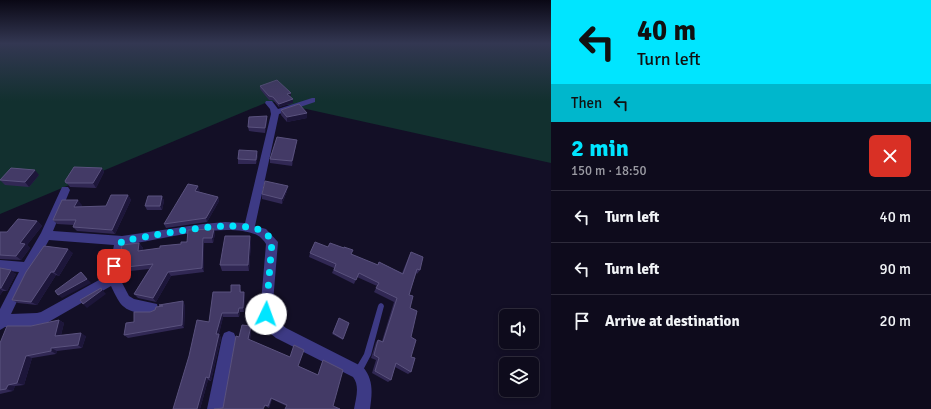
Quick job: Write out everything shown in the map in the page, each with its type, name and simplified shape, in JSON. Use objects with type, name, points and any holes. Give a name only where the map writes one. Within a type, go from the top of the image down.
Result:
[{"type":"street","points":[[276,112],[312,100]]},
{"type":"street","points":[[269,103],[276,112]]},
{"type":"street","points":[[249,228],[276,112]]},
{"type":"street","points":[[65,190],[46,235],[27,268],[0,322],[37,320],[45,317],[113,278]]},
{"type":"street","points":[[46,235],[122,241],[219,226],[249,228],[262,231],[269,236],[272,242],[266,302],[266,314],[270,324],[281,333],[358,372],[362,376],[365,383],[362,409]]},
{"type":"street","points":[[122,241],[117,250],[113,278],[125,300],[131,305],[152,308]]},
{"type":"street","points":[[0,265],[27,268]]},
{"type":"street","points":[[215,409],[229,338]]},
{"type":"lane","points":[[358,372],[367,355],[381,306]]},
{"type":"green space","points":[[0,62],[551,62],[551,163],[270,101],[0,214]]},
{"type":"building","points":[[277,80],[291,93],[287,94],[293,99],[279,104],[260,86]]},
{"type":"building","points":[[299,104],[307,113],[287,117],[281,110]]},
{"type":"building","points":[[267,116],[265,128],[248,127],[249,117]]},
{"type":"building","points":[[277,137],[297,140],[292,161],[270,159]]},
{"type":"building","points":[[239,150],[257,151],[256,160],[238,159]]},
{"type":"building","points":[[74,167],[102,168],[93,183],[66,183],[65,181]]},
{"type":"building","points":[[11,168],[35,170],[25,182],[0,180]]},
{"type":"building","points":[[265,181],[288,186],[282,199],[262,194]]},
{"type":"building","points":[[188,184],[198,186],[195,191],[218,197],[206,218],[164,224]]},
{"type":"building","points":[[111,195],[128,195],[112,230],[73,227],[76,220],[53,220],[62,200],[78,200],[74,207],[106,206]]},
{"type":"building","points":[[148,196],[162,196],[160,206],[145,206]]},
{"type":"building","points":[[18,219],[37,221],[20,243],[25,244],[16,256],[0,255],[0,232],[7,232]]},
{"type":"building","points":[[214,229],[212,238],[203,238],[202,268],[168,272],[153,298],[134,294],[153,264],[118,268],[122,245],[139,243],[138,251],[160,248],[160,246],[187,242],[188,230]]},
{"type":"building","points":[[225,236],[250,236],[248,265],[220,265]]},
{"type":"building","points":[[315,242],[328,247],[330,243],[353,250],[351,254],[378,265],[379,262],[403,274],[411,252],[423,257],[420,270],[417,269],[409,295],[413,296],[410,308],[417,311],[411,337],[416,340],[411,357],[415,358],[411,372],[396,363],[391,380],[375,371],[379,358],[374,355],[378,340],[383,342],[397,298],[376,288],[379,283],[359,273],[356,280],[334,270],[336,264],[310,253]]},
{"type":"building","points":[[44,246],[68,249],[54,272],[51,272],[31,302],[12,300],[26,272]]},
{"type":"building","points":[[0,268],[11,270],[1,288],[0,288]]},
{"type":"building","points":[[81,272],[87,279],[58,295],[55,291]]},
{"type":"building","points":[[231,285],[240,285],[240,292],[244,292],[243,308],[239,308],[238,313],[222,313],[216,334],[219,334],[209,378],[206,377],[197,409],[173,409],[189,356],[197,320],[209,322],[213,292],[231,292]]},
{"type":"building","points":[[101,288],[102,290],[83,304],[80,300]]},
{"type":"building","points":[[183,301],[182,325],[124,335],[126,323],[134,322],[134,312],[150,312],[155,310],[156,307],[163,306],[159,305]]},
{"type":"building","points":[[339,318],[349,323],[343,339],[333,333]]},
{"type":"building","points":[[59,320],[55,336],[81,333],[78,345],[51,348],[51,351],[26,356],[17,383],[8,385],[6,389],[0,390],[0,343],[7,326],[31,326]]},
{"type":"building","points":[[242,325],[251,326],[248,339],[290,357],[294,345],[304,350],[298,366],[318,375],[323,360],[343,370],[333,406],[340,409],[285,409],[287,405],[271,398],[268,406],[265,405],[263,409],[214,409],[223,408],[236,336],[239,337]]},
{"type":"route","points":[[114,266],[117,250],[122,241],[219,226],[254,228],[269,236],[272,242],[266,314]]}]
